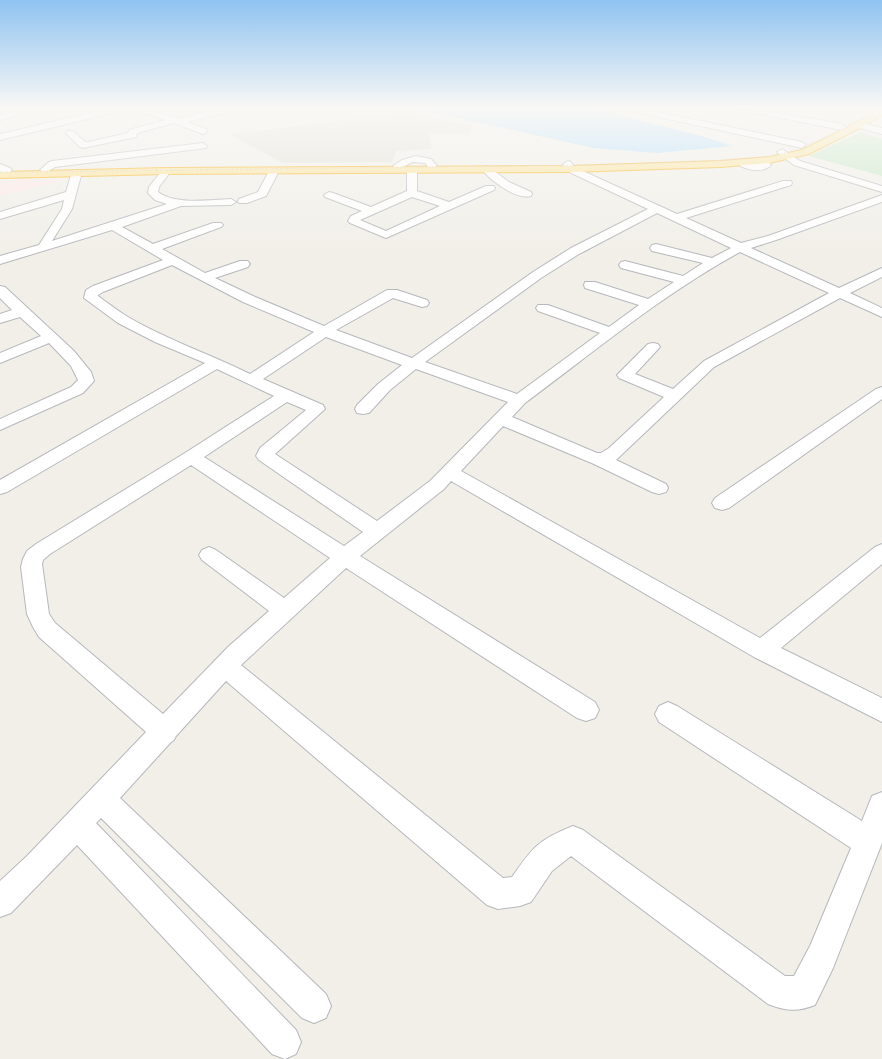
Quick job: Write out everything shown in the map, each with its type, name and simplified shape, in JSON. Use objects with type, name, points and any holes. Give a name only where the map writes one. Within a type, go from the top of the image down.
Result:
[{"type":"highway","points":[[2,171],[78,172],[486,169],[645,164],[729,158]]},
{"type":"highway","points":[[2,171],[398,166],[665,166],[740,162],[769,158]]},
{"type":"street","points":[[45,170],[52,164],[99,158]]},
{"type":"street","points":[[791,158],[797,163],[815,170],[882,190]]},
{"type":"street","points":[[569,166],[762,258],[778,257],[794,262],[796,267],[792,272],[882,313]]},
{"type":"street","points":[[486,169],[502,182],[527,194]]},
{"type":"street","points":[[412,170],[412,193]]},
{"type":"street","points":[[166,171],[154,187],[153,193],[158,197],[177,204],[193,214]]},
{"type":"street","points":[[243,200],[262,194],[274,171]]},
{"type":"street","points":[[44,247],[46,241],[67,209],[78,172]]},
{"type":"street","points":[[676,218],[787,183]]},
{"type":"street","points":[[386,235],[490,188]]},
{"type":"street","points":[[403,241],[354,221],[356,218],[412,193],[450,206]]},
{"type":"street","points":[[0,216],[72,194]]},
{"type":"street","points":[[329,195],[371,211]]},
{"type":"street","points":[[0,902],[37,866],[238,653],[345,557],[438,486],[519,400],[650,304],[713,262],[741,248],[882,198]]},
{"type":"street","points":[[0,260],[113,226],[177,204],[231,202]]},
{"type":"street","points":[[363,409],[384,387],[414,363],[537,274],[575,251],[657,209]]},
{"type":"street","points":[[152,248],[217,225]]},
{"type":"street","points":[[113,226],[204,277],[325,331],[519,400]]},
{"type":"street","points":[[656,248],[713,262]]},
{"type":"street","points":[[174,260],[98,289],[91,293],[91,298],[123,320],[317,409],[266,452],[265,456],[378,532]]},
{"type":"street","points":[[204,277],[244,264]]},
{"type":"street","points":[[625,265],[685,281]]},
{"type":"street","points":[[599,459],[607,458],[615,452],[709,364],[838,294],[882,272]]},
{"type":"street","points":[[590,285],[650,304]]},
{"type":"street","points":[[0,290],[21,312],[52,337],[84,373],[86,381],[78,390],[0,425]]},
{"type":"street","points":[[251,380],[325,331],[392,293],[422,304]]},
{"type":"street","points":[[543,308],[611,332]]},
{"type":"street","points":[[0,318],[21,312]]},
{"type":"street","points":[[0,358],[52,337]]},
{"type":"street","points":[[653,347],[625,375],[675,396]]},
{"type":"street","points":[[0,488],[217,363]]},
{"type":"street","points":[[722,503],[882,392]]},
{"type":"street","points":[[165,732],[47,630],[38,617],[32,564],[36,554],[43,549],[192,457],[286,395]]},
{"type":"street","points":[[500,419],[587,456],[599,459],[659,488]]},
{"type":"street","points":[[192,457],[345,557],[586,710]]},
{"type":"street","points":[[451,473],[762,650],[882,711]]},
{"type":"street","points":[[762,650],[882,552]]},
{"type":"street","points":[[209,555],[285,611]]},
{"type":"street","points":[[226,666],[498,894],[520,891],[548,853],[560,845],[573,840],[780,992],[804,993],[822,957],[882,806]]},
{"type":"street","points":[[668,714],[868,842]]},
{"type":"street","points":[[100,799],[314,1006]]},
{"type":"street","points":[[77,824],[284,1042]]},
{"type":"shaded area","points":[[275,158],[393,158],[392,162],[283,163]]},
{"type":"shaded area","points":[[44,178],[62,181],[0,196],[0,181]]},
{"type":"green space","points":[[818,158],[882,158],[882,176]]},
{"type":"railway","points":[[0,172],[608,165],[746,158]]}]
